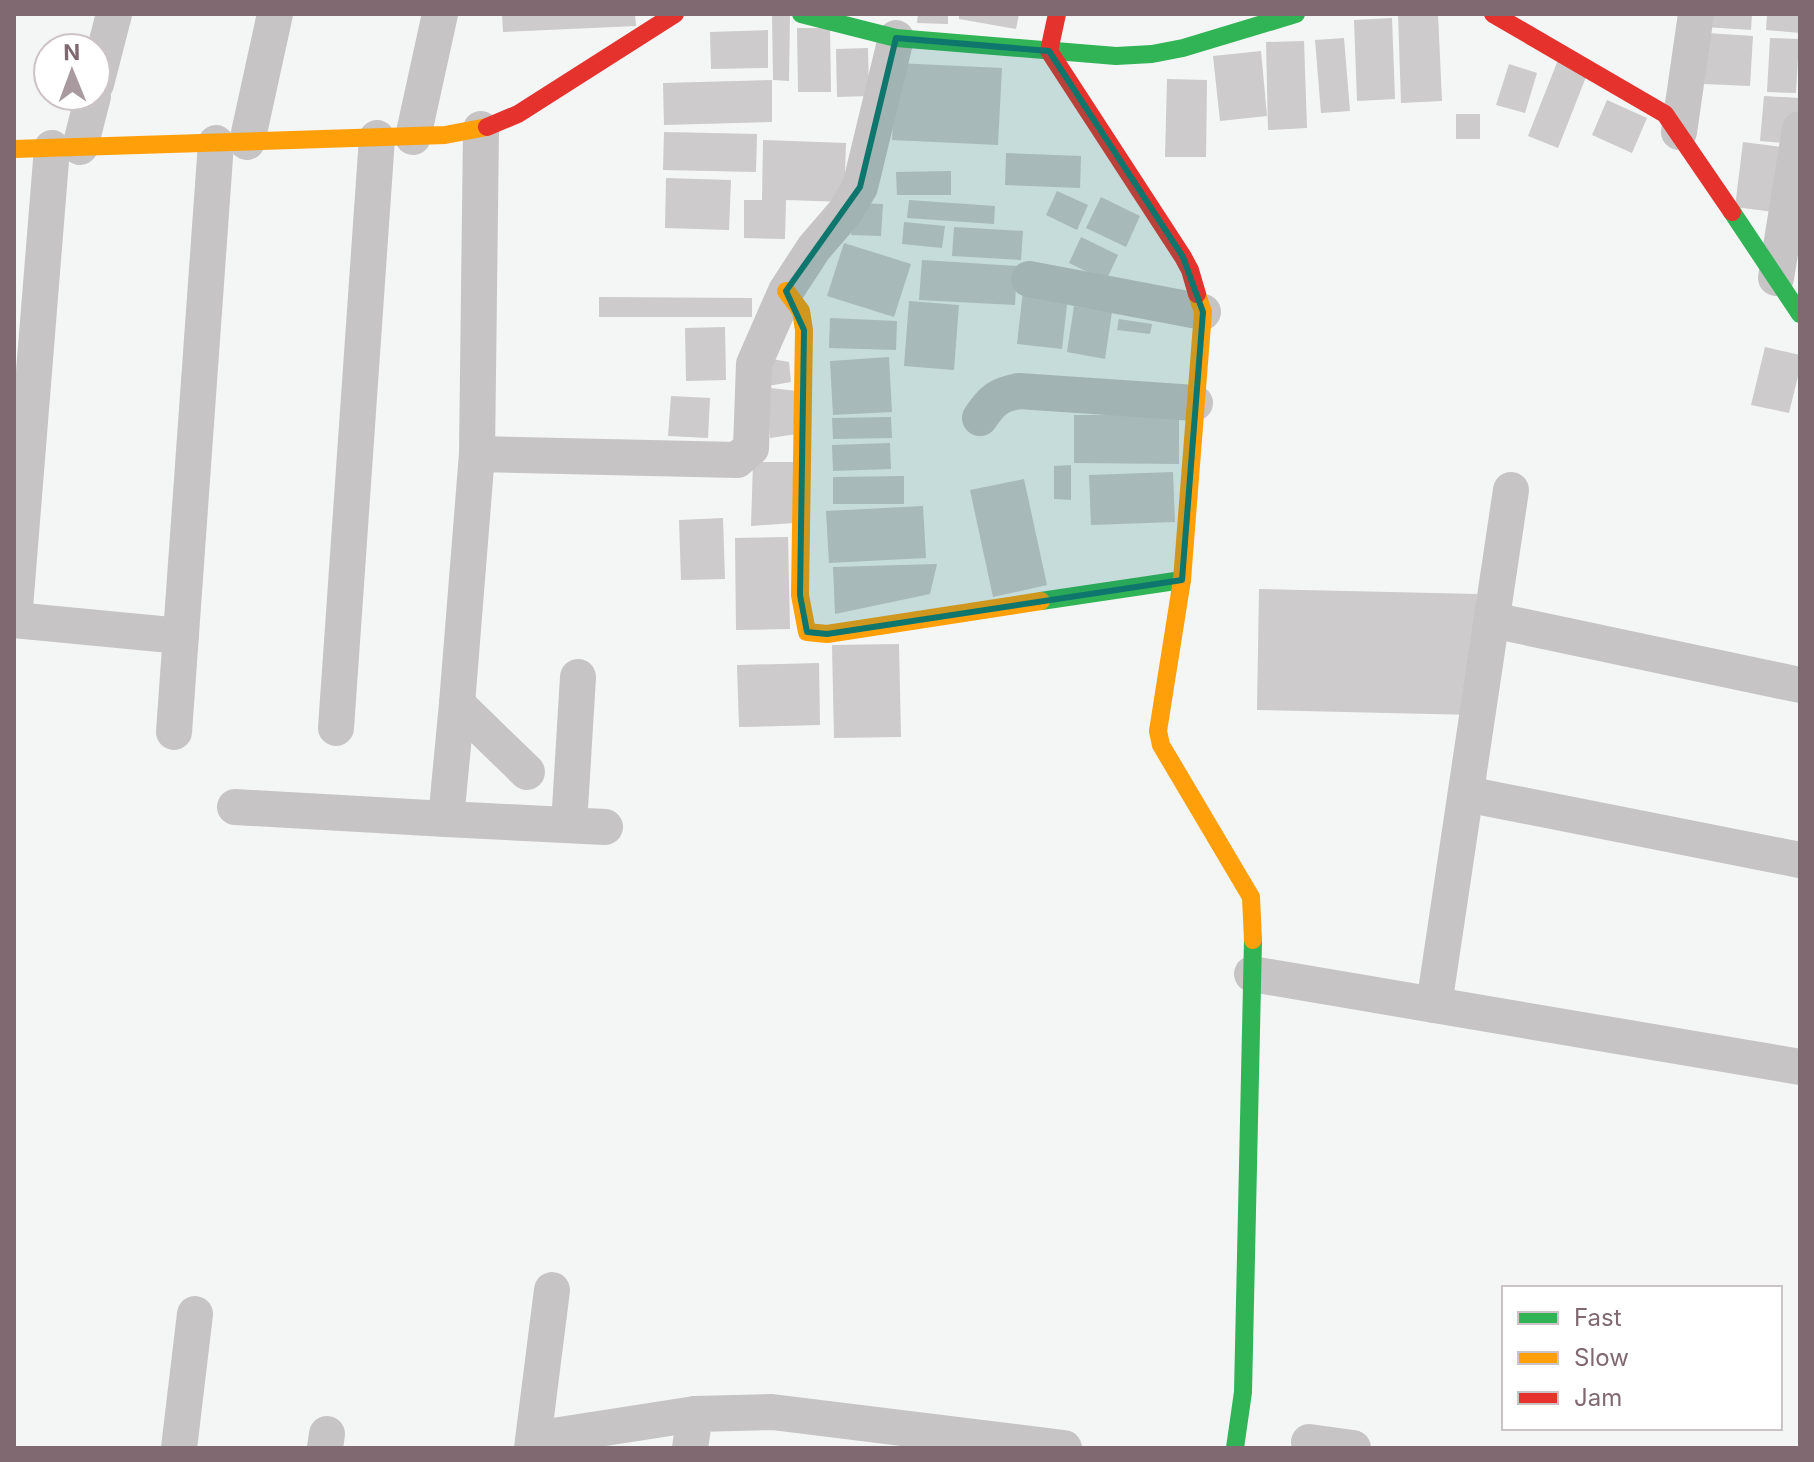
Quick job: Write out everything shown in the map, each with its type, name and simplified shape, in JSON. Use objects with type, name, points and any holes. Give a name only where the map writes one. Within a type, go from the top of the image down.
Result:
[{"type":"street","points":[[174,732],[181,636],[232,142],[275,14]]},
{"type":"street","points":[[413,137],[440,14]]},
{"type":"street","points":[[14,149],[413,137],[481,129],[518,114],[675,14]]},
{"type":"street","points":[[801,14],[896,38],[1116,56],[1183,48],[1296,14]]},
{"type":"street","points":[[1057,14],[1049,51],[1183,257],[1203,312],[1182,580],[1158,731],[1161,745],[1251,897],[1243,1392],[1235,1448]]},
{"type":"street","points":[[1493,14],[1665,114],[1800,314]]},
{"type":"street","points":[[1679,132],[1696,14]]},
{"type":"street","points":[[477,454],[737,460],[751,448],[754,364],[786,291],[860,187],[896,38]]},
{"type":"street","points":[[85,112],[66,148],[14,620],[181,636]]},
{"type":"street","points":[[446,819],[477,454],[481,129]]},
{"type":"street","points":[[1776,278],[1800,129]]},
{"type":"street","points":[[336,728],[377,138]]},
{"type":"street","points":[[1029,279],[1203,312]]},
{"type":"street","points":[[786,291],[801,311],[804,330],[800,595],[807,632],[827,634],[1182,580]]},
{"type":"street","points":[[980,418],[989,404],[1001,395],[1019,391],[1195,403]]},
{"type":"street","points":[[1434,1005],[1511,490]]},
{"type":"street","points":[[1492,620],[1800,685]]},
{"type":"street","points":[[569,825],[578,677]]},
{"type":"street","points":[[457,704],[527,772]]},
{"type":"street","points":[[1466,794],[1800,860]]},
{"type":"street","points":[[235,807],[605,827]]},
{"type":"street","points":[[1252,974],[1800,1067]]},
{"type":"street","points":[[552,1290],[533,1443],[692,1431],[772,1412],[1064,1448]]},
{"type":"street","points":[[179,1448],[195,1314]]},
{"type":"street","points":[[1309,1442],[1353,1448]]},
{"type":"highlighted area","points":[[896,38],[1049,51],[1183,257],[1203,312],[1182,580],[827,634],[807,632],[800,595],[804,330],[786,291],[860,187]]},
{"type":"building","points":[[502,14],[635,14],[636,26],[503,32]]},
{"type":"building","points":[[772,14],[790,14],[789,81],[773,80]]},
{"type":"building","points":[[918,14],[948,14],[948,24],[917,23]]},
{"type":"building","points":[[959,14],[1019,14],[1016,29],[959,19]]},
{"type":"building","points":[[1398,14],[1438,14],[1442,101],[1401,103]]},
{"type":"building","points":[[1706,14],[1752,14],[1751,30],[1705,27]]},
{"type":"building","points":[[1767,14],[1800,14],[1800,33],[1766,30]]},
{"type":"building","points":[[1392,18],[1395,99],[1357,101],[1354,20]]},
{"type":"building","points":[[797,28],[830,28],[831,92],[798,92]]},
{"type":"building","points":[[768,30],[768,68],[711,69],[710,32]]},
{"type":"building","points":[[1707,33],[1753,36],[1750,86],[1704,84]]},
{"type":"building","points":[[1344,38],[1350,111],[1321,113],[1315,40]]},
{"type":"building","points":[[1770,38],[1799,39],[1796,93],[1767,92]]},
{"type":"building","points":[[1304,41],[1307,128],[1268,130],[1266,42]]},
{"type":"building","points":[[868,48],[869,96],[837,97],[836,49]]},
{"type":"building","points":[[1261,51],[1267,116],[1220,121],[1213,56]]},
{"type":"building","points":[[1558,60],[1588,72],[1558,148],[1528,136]]},
{"type":"building","points":[[896,63],[1002,68],[998,145],[892,140]]},
{"type":"building","points":[[1509,64],[1537,73],[1525,113],[1496,105]]},
{"type":"building","points":[[1167,79],[1207,80],[1206,157],[1165,157]]},
{"type":"building","points":[[772,80],[772,122],[664,125],[663,83]]},
{"type":"building","points":[[1764,96],[1799,98],[1795,144],[1760,141]]},
{"type":"building","points":[[1607,100],[1647,118],[1632,153],[1592,135]]},
{"type":"building","points":[[1456,114],[1480,114],[1480,139],[1456,139]]},
{"type":"building","points":[[664,132],[757,134],[756,172],[663,170]]},
{"type":"building","points":[[763,140],[846,143],[844,202],[786,200],[785,239],[744,238],[744,200],[762,200]]},
{"type":"building","points":[[1743,142],[1789,148],[1781,213],[1735,207]]},
{"type":"building","points":[[1006,153],[1081,156],[1080,188],[1005,185]]},
{"type":"building","points":[[951,171],[951,195],[897,195],[896,172]]},
{"type":"building","points":[[666,178],[731,180],[729,230],[665,228]]},
{"type":"building","points":[[1057,191],[1088,205],[1077,230],[1046,215]]},
{"type":"building","points":[[1101,197],[1140,216],[1126,247],[1086,228]]},
{"type":"building","points":[[909,200],[995,206],[994,224],[907,218]]},
{"type":"building","points":[[853,203],[883,204],[881,236],[851,235]]},
{"type":"building","points":[[904,222],[945,226],[942,248],[902,244]]},
{"type":"building","points":[[954,227],[1023,231],[1021,260],[952,256]]},
{"type":"building","points":[[1081,237],[1118,255],[1106,281],[1069,263]]},
{"type":"building","points":[[844,243],[911,264],[894,317],[827,296]]},
{"type":"building","points":[[922,260],[1017,266],[1015,305],[919,300]]},
{"type":"building","points":[[1023,291],[1068,296],[1062,349],[1017,344]]},
{"type":"building","points":[[599,297],[752,298],[752,317],[599,317]]},
{"type":"building","points":[[909,301],[959,305],[954,370],[904,366]]},
{"type":"building","points":[[1074,306],[1112,312],[1105,359],[1067,352]]},
{"type":"building","points":[[830,318],[897,321],[896,350],[829,348]]},
{"type":"building","points":[[1119,319],[1152,324],[1150,334],[1117,330]]},
{"type":"building","points":[[725,327],[726,380],[686,381],[685,328]]},
{"type":"building","points":[[1765,347],[1800,355],[1800,368],[1789,413],[1751,405]]},
{"type":"building","points":[[889,357],[892,412],[833,415],[830,361]]},
{"type":"building","points":[[766,358],[789,362],[791,382],[762,387]]},
{"type":"building","points":[[771,388],[797,391],[797,434],[770,438]]},
{"type":"building","points":[[671,396],[710,398],[708,438],[668,436]]},
{"type":"building","points":[[1074,415],[1179,415],[1179,464],[1074,463]]},
{"type":"building","points":[[891,417],[892,438],[833,439],[832,418]]},
{"type":"building","points":[[890,443],[891,469],[833,471],[832,445]]},
{"type":"building","points":[[753,462],[793,462],[794,523],[751,526]]},
{"type":"building","points":[[1071,465],[1071,500],[1054,499],[1054,466]]},
{"type":"building","points":[[1173,472],[1175,522],[1091,525],[1089,475]]},
{"type":"building","points":[[904,476],[904,504],[833,504],[833,477]]},
{"type":"building","points":[[1024,479],[1047,585],[993,597],[970,490]]},
{"type":"building","points":[[923,506],[926,558],[829,563],[826,511]]},
{"type":"building","points":[[723,518],[725,579],[681,580],[679,520]]},
{"type":"building","points":[[788,537],[790,629],[736,630],[735,538]]},
{"type":"building","points":[[937,564],[930,594],[835,614],[833,567]]},
{"type":"building","points":[[1259,589],[1477,594],[1474,715],[1257,710]]},
{"type":"building","points":[[899,644],[901,737],[834,738],[832,645]]},
{"type":"building","points":[[819,663],[820,725],[739,727],[737,665]]},
{"type":"traffic: fast","points":[[801,14],[896,38],[1116,56],[1183,48],[1296,14]]},
{"type":"traffic: fast","points":[[1732,212],[1800,314]]},
{"type":"traffic: fast","points":[[1041,601],[1182,580]]},
{"type":"traffic: fast","points":[[1235,1448],[1243,1392],[1253,940]]},
{"type":"traffic: slow","points":[[14,149],[445,135],[487,127]]},
{"type":"traffic: slow","points":[[786,291],[801,311],[804,330],[800,595],[807,632],[827,634],[1041,601]]},
{"type":"traffic: slow","points":[[1197,294],[1203,312],[1182,580],[1158,731],[1161,745],[1251,897],[1253,940]]},
{"type":"traffic: jam","points":[[487,127],[518,114],[675,14]]},
{"type":"traffic: jam","points":[[1057,14],[1049,51],[1183,257],[1197,294]]},
{"type":"traffic: jam","points":[[1493,14],[1665,114],[1732,212]]}]
